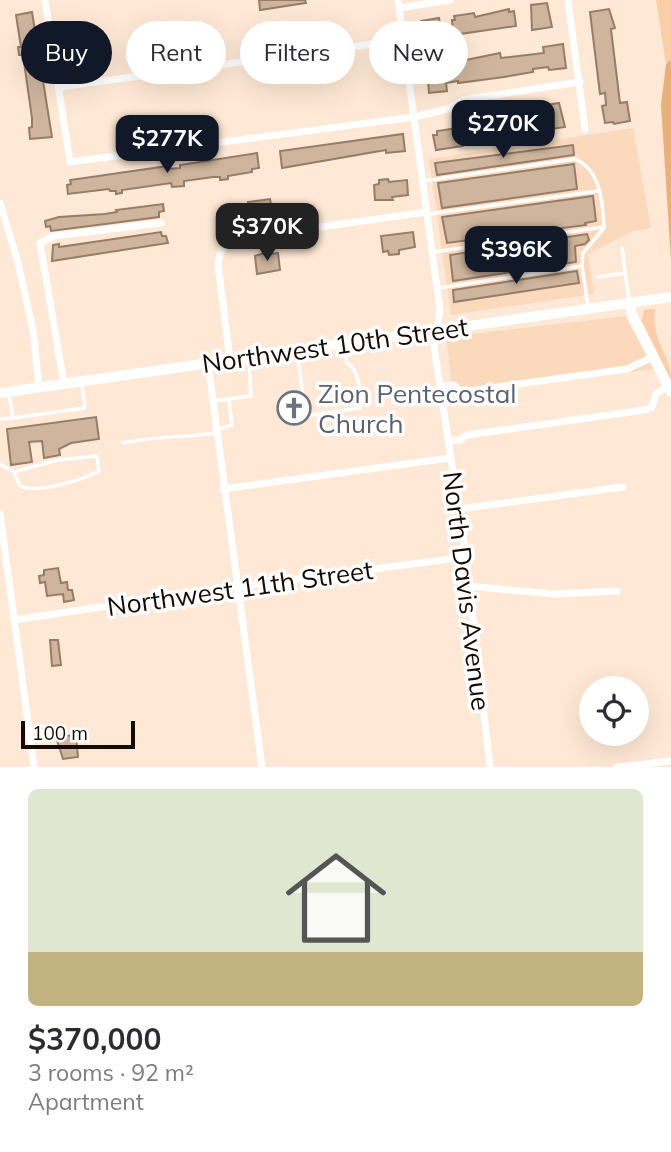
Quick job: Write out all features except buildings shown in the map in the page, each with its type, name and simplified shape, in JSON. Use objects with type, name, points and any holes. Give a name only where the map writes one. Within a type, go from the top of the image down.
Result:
[{"type":"main road","name":"Northwest 10th Street","points":[[4,392],[668,297]]},
{"type":"main road","points":[[629,303],[632,315],[669,389]]},
{"type":"street","points":[[45,0],[70,162],[414,117],[448,109],[463,100],[580,82]]},
{"type":"street","points":[[398,4],[450,0]]},
{"type":"street","points":[[568,0],[585,129]]},
{"type":"street","points":[[59,86],[369,44]]},
{"type":"street","name":"North Davis Avenue","points":[[409,84],[440,310],[434,347],[466,557],[490,767]]},
{"type":"street","points":[[0,204],[17,259],[30,318],[39,387]]},
{"type":"street","points":[[230,360],[218,264],[220,251],[226,244],[234,239],[427,213]]},
{"type":"street","points":[[64,384],[40,243],[54,236],[161,223]]},
{"type":"street","points":[[441,387],[454,385],[459,390],[469,391],[627,369],[653,357]]},
{"type":"street","points":[[208,363],[262,767]]},
{"type":"street","points":[[450,440],[460,440],[467,435],[645,410],[652,407],[656,394],[669,389]]},
{"type":"street","points":[[223,489],[450,458]]},
{"type":"street","points":[[459,509],[623,487]]},
{"type":"street","points":[[0,514],[34,767]]},
{"type":"street","name":"Northwest 11th Street","points":[[14,620],[466,557]]},
{"type":"street","points":[[468,586],[554,594],[617,591]]},
{"type":"street","points":[[617,767],[671,761]]},
{"type":"lane","points":[[423,181],[575,159],[584,164],[598,181],[604,226],[583,253],[582,266],[588,309]]},
{"type":"lane","points":[[427,213],[599,191]]},
{"type":"lane","points":[[432,252],[604,226]]},
{"type":"lane","points":[[622,248],[629,303]]},
{"type":"lane","points":[[437,289],[582,266]]},
{"type":"lane","points":[[598,277],[625,273]]},
{"type":"lane","points":[[297,350],[306,416],[360,408],[356,373],[347,363],[345,343]]},
{"type":"lane","points":[[212,401],[253,394],[248,357]]},
{"type":"lane","points":[[0,419],[85,408],[82,381]]},
{"type":"lane","points":[[4,392],[13,418]]},
{"type":"lane","points":[[123,443],[216,431],[232,425],[229,399]]},
{"type":"lane","points":[[0,464],[14,471],[57,460],[97,456],[99,471],[45,489],[29,490],[20,486],[14,471]]},
{"type":"shaded area","points":[[656,0],[671,0],[671,60],[666,64]]},
{"type":"shaded area","points":[[671,60],[671,261],[661,105],[666,64]]},
{"type":"shaded area","points":[[633,128],[651,228],[634,231],[588,254],[594,294],[451,315],[429,159]]},
{"type":"shaded area","points":[[655,309],[656,331],[668,362],[671,380],[642,321],[644,310]]},
{"type":"shaded area","points":[[625,316],[654,369],[453,395],[446,337]]},
{"type":"place","name":"Zion Pentecostal Church","points":[[294,408]]}]
